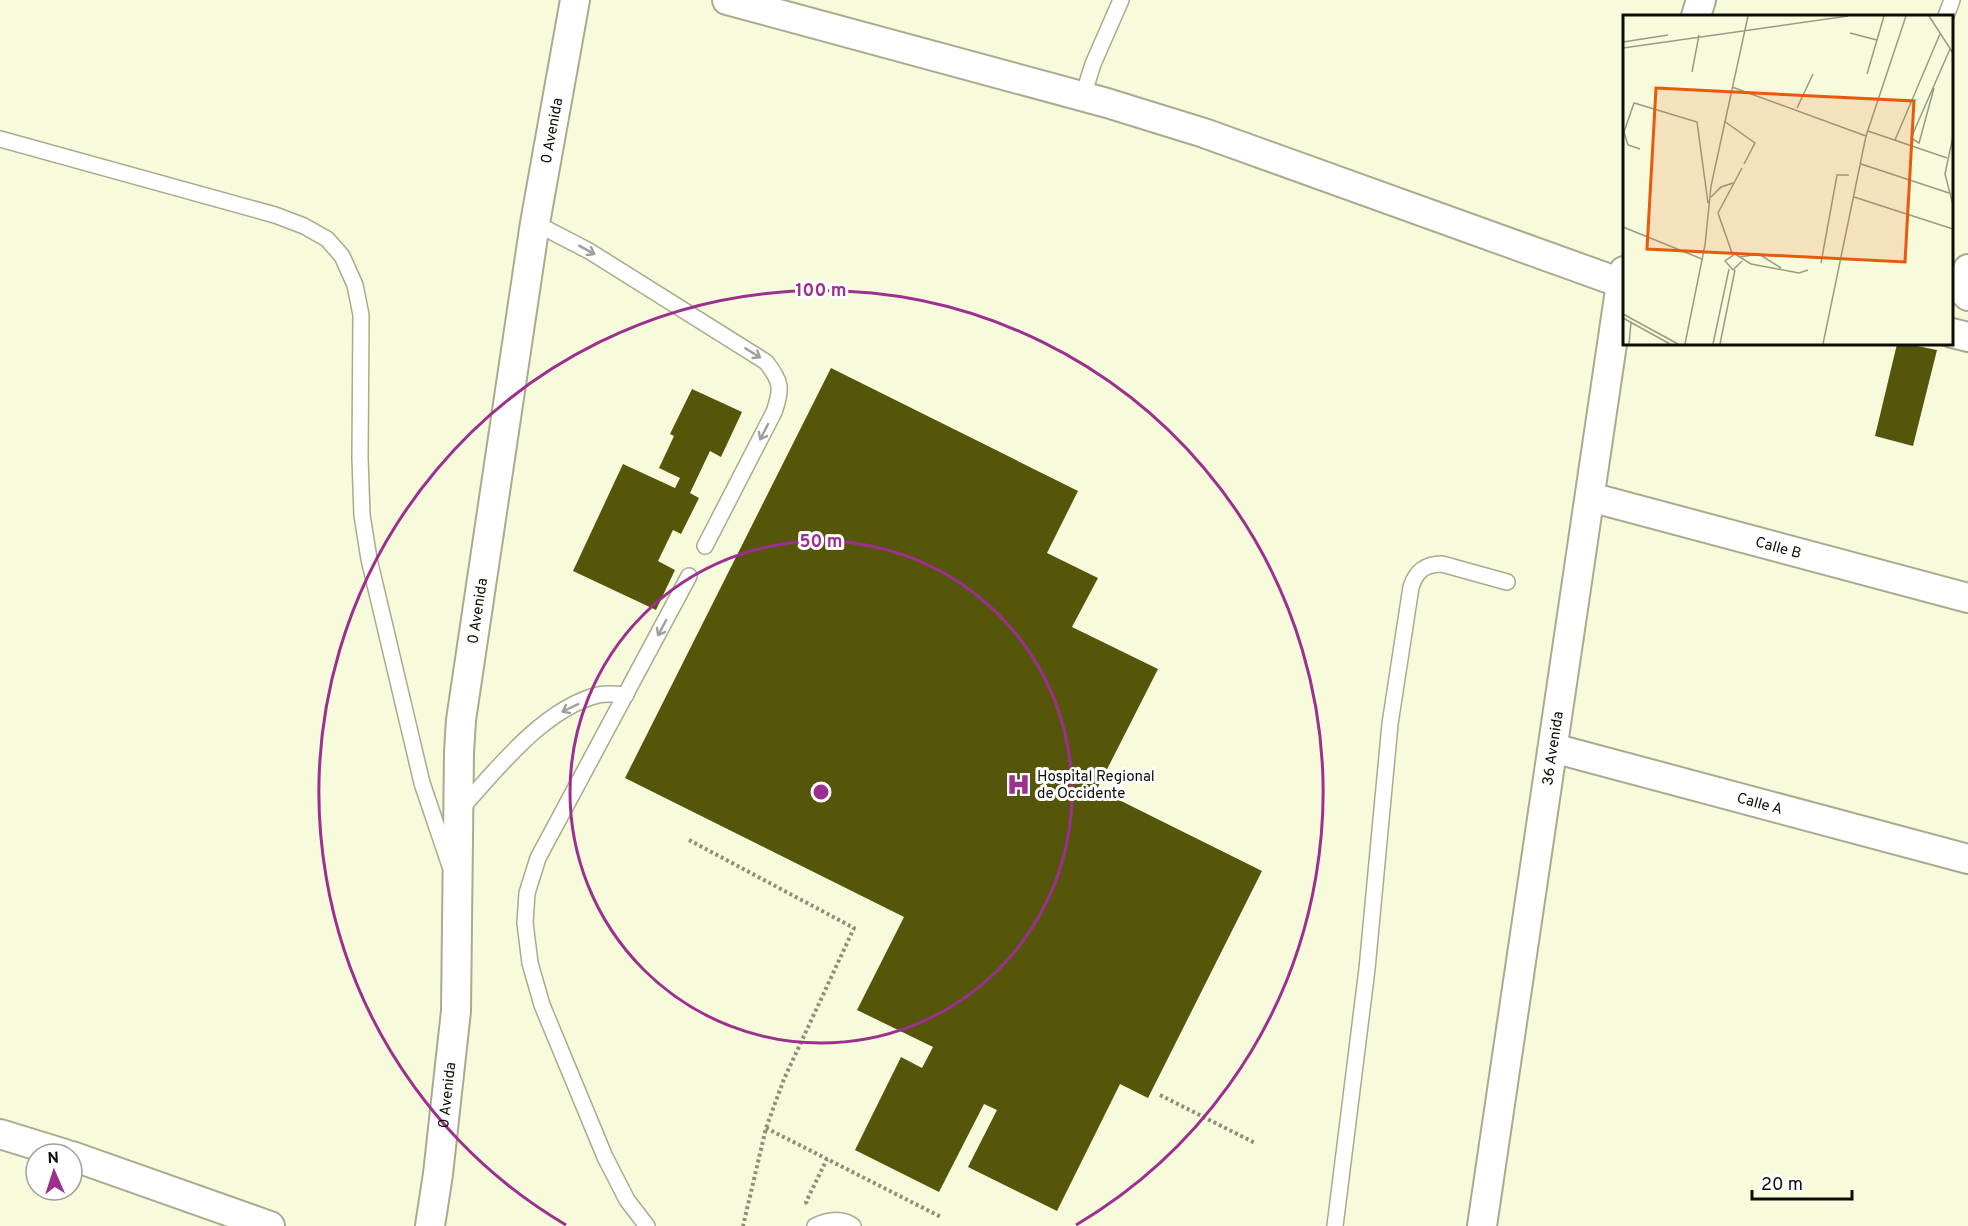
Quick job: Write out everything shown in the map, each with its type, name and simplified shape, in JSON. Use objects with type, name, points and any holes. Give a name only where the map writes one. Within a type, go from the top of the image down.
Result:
[{"type":"street","name":"0 Avenida","points":[[430,1226],[456,1011],[461,720],[536,223],[575,0]]},
{"type":"street","points":[[727,0],[1083,96],[1204,133],[1623,277]]},
{"type":"street","points":[[1696,15],[1701,0]]},
{"type":"street","points":[[1968,269],[1963,291],[1968,296]]},
{"type":"street","name":"36 Avenida","points":[[1482,1226],[1623,277]]},
{"type":"street","points":[[1953,333],[1968,337]]},
{"type":"street","name":"Calle B","points":[[1590,497],[1968,598]]},
{"type":"street","name":"Calle A","points":[[1552,748],[1968,859]]},
{"type":"street","points":[[0,1134],[26,1142]]},
{"type":"street","points":[[84,1160],[270,1226]]},
{"type":"lane","points":[[1083,96],[1093,64],[1121,0]]},
{"type":"lane","points":[[1946,15],[1952,0]]},
{"type":"lane","points":[[0,139],[275,215],[304,226],[327,239],[342,256],[355,285],[361,315],[360,458],[362,515],[369,560],[422,783],[457,887]]},
{"type":"lane","points":[[536,223],[590,251],[766,362],[778,377],[780,393],[774,412],[705,546]]},
{"type":"lane","points":[[1335,1226],[1367,969],[1390,724],[1414,578],[1420,570],[1432,564],[1442,564],[1507,582]]},
{"type":"lane","points":[[647,1226],[627,1200],[605,1157],[547,1016],[530,963],[525,923],[527,893],[538,858],[689,576]]},
{"type":"lane","points":[[459,811],[539,727],[561,712],[598,695],[626,695]]},
{"type":"lane","points":[[816,1226],[832,1219],[854,1226]]},
{"type":"path","points":[[689,840],[854,928],[784,1079],[766,1128],[743,1226]]},
{"type":"path","points":[[1160,1095],[1255,1143]]},
{"type":"path","points":[[766,1128],[941,1217]]},
{"type":"path","points":[[816,1226],[806,1202],[827,1159]]},
{"type":"building","points":[[1897,345],[1912,345],[1937,350],[1913,446],[1875,436]]},
{"type":"building","points":[[831,368],[1078,491],[1047,553],[1098,578],[1072,627],[1158,669],[1097,789],[1262,871],[1148,1098],[1120,1084],[1057,1211],[968,1167],[997,1110],[984,1104],[939,1192],[855,1150],[901,1057],[922,1068],[933,1047],[857,1010],[904,917],[625,778]]},
{"type":"building","points":[[692,389],[742,412],[721,457],[710,451],[690,493],[699,498],[681,534],[673,530],[658,561],[675,570],[656,610],[573,571],[623,464],[675,488],[680,478],[659,468],[674,436],[670,434]]},
{"type":"place","name":"Hospital Regional de Occidente","points":[[1019,785]]}]
